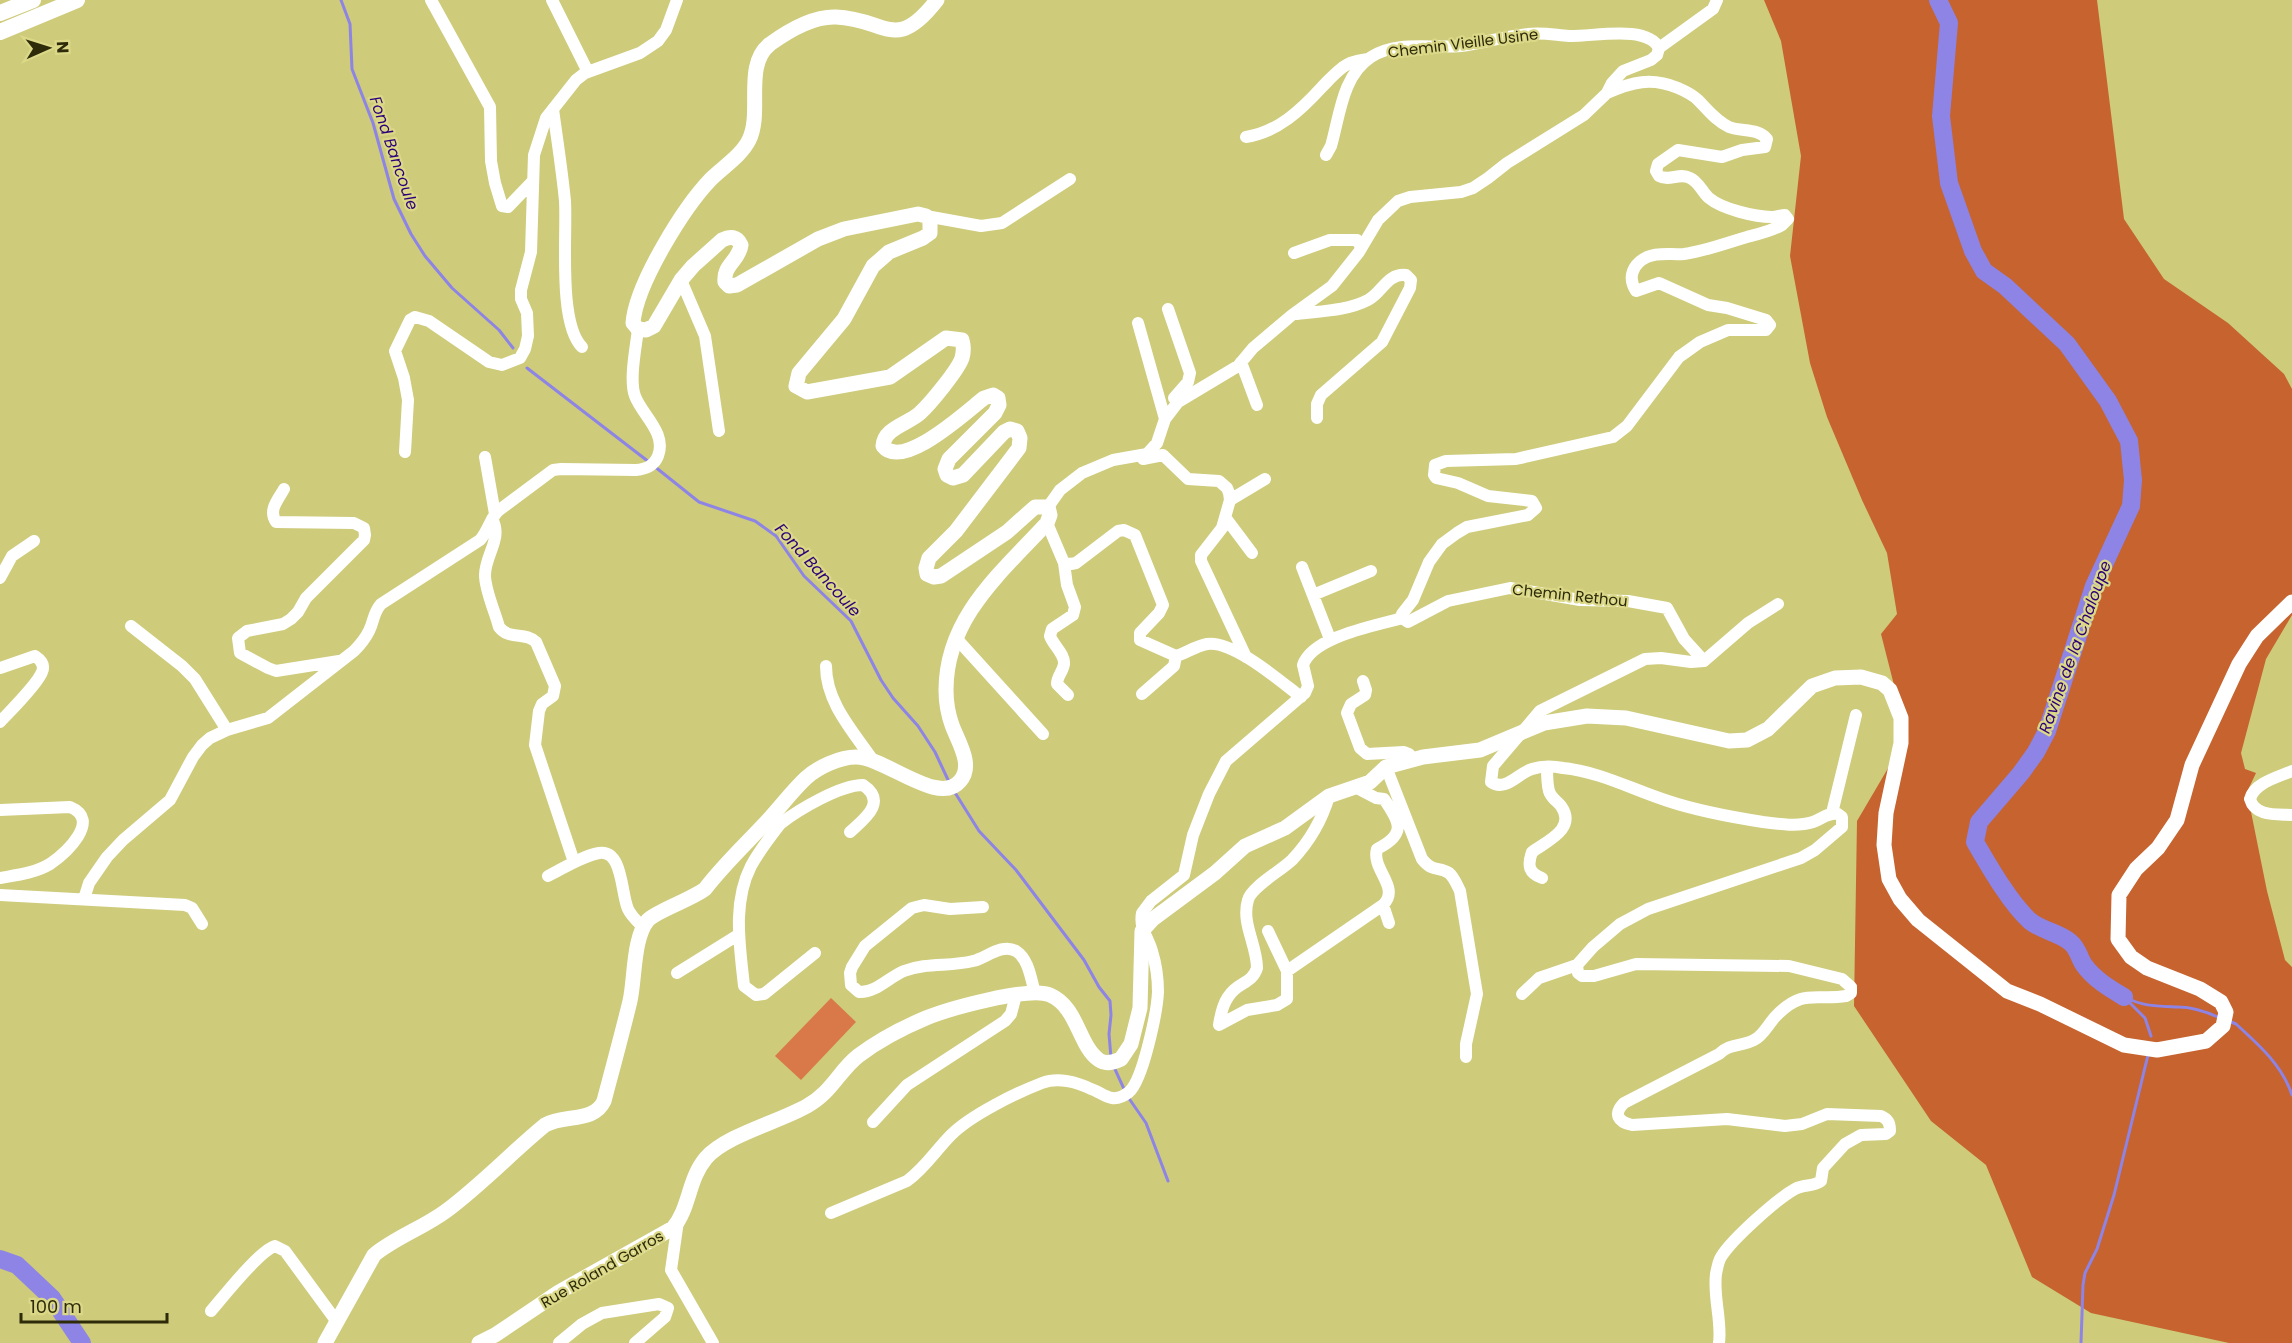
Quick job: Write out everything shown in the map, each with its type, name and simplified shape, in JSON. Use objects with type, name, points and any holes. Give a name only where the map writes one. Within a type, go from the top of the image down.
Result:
[{"type":"highway","points":[[0,13],[33,0]]},
{"type":"highway","points":[[0,32],[77,0]]},
{"type":"main road","points":[[325,1343],[374,1255],[429,1224],[453,1206],[545,1125],[554,1120],[584,1116],[598,1111],[604,1101],[631,999],[639,938],[643,927],[650,918],[694,898],[705,889],[776,820],[807,777],[822,767],[855,757],[872,759],[932,788],[947,789],[963,778],[964,755],[952,724],[945,691],[956,638],[964,619],[976,601],[1047,523],[1050,514],[1048,507],[1035,507],[1007,532],[941,576],[934,577],[927,574],[926,568],[929,558],[969,515],[1019,448],[1020,438],[1017,431],[1010,429],[1004,432],[963,475],[953,478],[947,475],[945,469],[949,459],[995,413],[999,405],[998,398],[993,395],[984,398],[939,434],[914,449],[893,452],[884,446],[884,440],[890,432],[907,423],[929,404],[961,360],[964,347],[962,340],[956,338],[946,338],[899,372],[880,380],[807,392],[796,386],[799,374],[844,319],[873,266],[890,252],[930,233],[932,225],[926,216],[918,214],[844,229],[818,239],[736,285],[729,286],[725,282],[726,269],[737,256],[741,245],[733,237],[727,238],[693,266],[681,280],[654,326],[646,330],[638,329],[633,322],[634,311],[668,237],[701,191],[736,157],[749,140],[755,122],[755,79],[759,58],[768,45],[819,18],[853,19],[884,29],[903,29],[922,19],[937,0]]},
{"type":"main road","points":[[1142,931],[1153,919],[1215,873],[1245,846],[1292,824],[1329,796],[1370,783],[1386,767],[1413,759],[1480,750],[1544,723],[1568,718],[1606,716],[1626,718],[1708,738],[1729,741],[1747,740],[1768,729],[1802,694],[1821,682],[1835,678],[1861,677],[1882,682],[1890,690],[1900,718],[1901,742],[1886,813],[1884,845],[1889,879],[1900,899],[1918,920],[2007,991],[2040,1004],[2124,1045],[2157,1050],[2206,1041],[2223,1026],[2226,1012],[2221,1002],[2200,989],[2147,968],[2131,957],[2118,939],[2119,894],[2136,869],[2158,848],[2177,820],[2192,765],[2239,664],[2257,636],[2292,602]]},
{"type":"main road","name":"Rue Roland Garros","points":[[479,1343],[495,1335],[559,1292],[661,1236],[678,1221],[694,1176],[707,1157],[746,1133],[805,1107],[823,1096],[856,1058],[876,1044],[929,1017],[1016,995],[1035,993],[1051,995],[1073,1016],[1089,1047],[1099,1059],[1114,1061],[1131,1044],[1140,1008],[1142,931]]},
{"type":"street","points":[[431,0],[490,107],[491,161],[502,206],[508,207],[533,182]]},
{"type":"street","points":[[552,0],[588,72]]},
{"type":"street","points":[[405,453],[408,400],[395,351],[410,320],[415,317],[429,321],[489,362],[502,365],[520,358],[528,336],[521,290],[531,252],[534,155],[546,118],[576,80],[588,72],[650,47],[666,30],[677,0]]},
{"type":"street","points":[[1607,93],[1612,83],[1623,71],[1651,60],[1657,55],[1659,48],[1713,9],[1717,0]]},
{"type":"street","name":"Chemin Vieille Usine","points":[[1326,156],[1350,79],[1369,58],[1387,50],[1403,47],[1462,46],[1542,32],[1570,36],[1633,34],[1648,38],[1658,44],[1659,48]]},
{"type":"street","points":[[1246,136],[1261,134],[1276,128],[1349,63],[1369,58]]},
{"type":"street","points":[[1166,416],[1190,393],[1231,371],[1253,348],[1292,315],[1332,286],[1378,220],[1398,201],[1410,197],[1461,192],[1473,188],[1507,163],[1577,120],[1607,93],[1639,81],[1657,81],[1688,93],[1711,115],[1727,126],[1759,132],[1767,139],[1767,145],[1761,149],[1742,150],[1728,156],[1678,150],[1658,164],[1656,171],[1659,176],[1666,179],[1688,177],[1697,183],[1708,197],[1723,207],[1761,216],[1785,215],[1788,219],[1782,225],[1700,251],[1678,254],[1659,253],[1645,258],[1634,267],[1631,274],[1632,285],[1636,291],[1659,283],[1708,305],[1727,308],[1766,320],[1770,325],[1766,330],[1728,330],[1689,349],[1626,426],[1613,437],[1516,459],[1446,461],[1435,465],[1436,478],[1458,483],[1488,496],[1532,501],[1536,508],[1528,515],[1467,527],[1442,544],[1429,562],[1413,600],[1403,611],[1402,618]]},
{"type":"street","points":[[553,109],[564,201],[568,310],[573,333],[582,347]]},
{"type":"street","points":[[926,216],[981,226],[1002,223],[1070,179]]},
{"type":"street","points":[[1294,252],[1330,240],[1341,239],[1357,240],[1361,247]]},
{"type":"street","points":[[1292,315],[1357,305],[1369,300],[1386,282],[1397,275],[1406,275],[1411,280],[1410,288],[1382,342],[1321,394],[1317,404],[1317,418]]},
{"type":"street","points":[[681,280],[705,336],[719,431]]},
{"type":"street","points":[[1048,507],[1060,490],[1082,473],[1113,460],[1147,454],[1154,447],[1175,396],[1188,382],[1190,373],[1168,309]]},
{"type":"street","points":[[1138,323],[1166,416]]},
{"type":"street","points":[[84,899],[89,883],[107,857],[123,840],[170,800],[202,745],[210,738],[227,730],[268,718],[343,660],[365,639],[375,611],[381,604],[480,540],[487,533],[494,517],[553,471],[561,469],[645,469],[657,459],[660,452],[658,434],[635,396],[633,387],[638,329]]},
{"type":"street","points":[[1241,362],[1257,405]]},
{"type":"street","points":[[1131,458],[1149,459],[1159,455],[1166,456],[1188,479],[1219,481],[1224,484],[1230,500],[1225,517],[1219,535],[1206,549],[1200,561],[1246,657]]},
{"type":"street","points":[[485,457],[496,532],[486,566],[485,579],[499,627],[510,636],[530,637],[536,642],[555,686],[553,696],[542,704],[539,711],[535,745],[574,862]]},
{"type":"street","points":[[1230,500],[1265,479]]},
{"type":"street","points":[[284,489],[273,508],[273,518],[276,522],[354,524],[364,528],[364,540],[306,598],[291,619],[283,624],[240,634],[238,647],[245,657],[276,671],[343,660]]},
{"type":"street","points":[[1225,517],[1252,553]]},
{"type":"street","points":[[1047,523],[1064,563],[1067,585],[1075,607],[1073,615],[1052,629],[1050,636],[1064,659],[1057,684],[1068,695]]},
{"type":"street","points":[[1064,563],[1076,563],[1118,531],[1124,530],[1135,536],[1163,605],[1138,638],[1176,657],[1207,644],[1217,645],[1262,666],[1300,697]]},
{"type":"street","points":[[0,578],[12,556],[34,541]]},
{"type":"street","points":[[831,1213],[907,1181],[915,1176],[951,1135],[972,1117],[1044,1082],[1058,1080],[1077,1083],[1113,1098],[1120,1098],[1130,1091],[1141,1072],[1158,992],[1156,966],[1152,951],[1142,931],[1141,920],[1145,908],[1180,881],[1186,871],[1193,835],[1209,794],[1226,761],[1300,697],[1308,686],[1303,670],[1305,659],[1330,639],[1302,567]]},
{"type":"street","points":[[1313,595],[1371,571]]},
{"type":"street","name":"Chemin Rethou","points":[[1330,639],[1402,618],[1408,622],[1413,621],[1448,601],[1510,588],[1580,600],[1647,603],[1667,608],[1684,639],[1704,662]]},
{"type":"street","points":[[1522,994],[1539,978],[1577,965],[1593,947],[1620,924],[1648,909],[1810,854],[1842,828],[1842,817],[1838,814],[1832,813],[1812,822],[1785,824],[1764,822],[1668,801],[1577,770],[1547,767],[1525,771],[1500,786],[1491,782],[1493,766],[1540,711],[1645,659],[1661,657],[1704,662],[1748,623],[1778,604]]},
{"type":"street","points":[[131,627],[182,666],[195,679],[227,730]]},
{"type":"street","points":[[956,638],[1043,734]]},
{"type":"street","points":[[0,668],[35,656],[43,665],[42,673],[37,680],[0,722]]},
{"type":"street","points":[[1142,694],[1174,666],[1176,657]]},
{"type":"street","points":[[826,666],[826,681],[830,695],[872,759]]},
{"type":"street","points":[[1363,681],[1365,695],[1351,704],[1347,713],[1360,748],[1367,754],[1404,752],[1413,759]]},
{"type":"street","points":[[1832,813],[1856,715]]},
{"type":"street","points":[[1386,767],[1422,859],[1431,868],[1448,872],[1460,891],[1477,994],[1466,1044],[1466,1057]]},
{"type":"street","points":[[1542,878],[1533,874],[1529,868],[1532,852],[1560,832],[1565,827],[1566,821],[1564,811],[1548,790],[1547,767]]},
{"type":"street","points":[[2292,771],[2261,785],[2253,791],[2250,800],[2253,807],[2262,812],[2292,815]]},
{"type":"street","points":[[815,953],[764,994],[756,995],[744,986],[738,934],[740,904],[750,868],[776,820],[809,804],[854,786],[863,785],[873,797],[874,805],[870,813],[850,831]]},
{"type":"street","points":[[1287,971],[1389,899],[1389,888],[1376,862],[1376,852],[1377,849],[1392,842],[1397,832],[1397,821],[1384,799],[1376,798],[1355,788]]},
{"type":"street","points":[[1268,931],[1287,971],[1287,999],[1277,1005],[1247,1010],[1219,1025],[1225,1003],[1232,992],[1252,979],[1257,968],[1246,923],[1250,894],[1299,851],[1323,817],[1329,796]]},
{"type":"street","points":[[0,810],[70,807],[76,809],[83,823],[81,833],[75,841],[50,863],[27,873],[0,879]]},
{"type":"street","points":[[548,876],[574,862],[600,852],[608,853],[617,862],[628,910],[643,927]]},
{"type":"street","points":[[0,895],[185,905],[192,908],[202,924]]},
{"type":"street","points":[[983,907],[950,909],[924,905],[912,908],[865,946],[852,967],[851,985],[859,992],[870,992],[905,971],[924,965],[974,961],[1005,949],[1016,951],[1022,956],[1035,993]]},
{"type":"street","points":[[1383,905],[1389,923]]},
{"type":"street","points":[[677,973],[738,934]]},
{"type":"street","points":[[1577,965],[1578,973],[1587,976],[1636,964],[1789,966],[1842,979],[1851,987],[1851,993],[1846,996],[1814,996],[1793,1002],[1783,1009],[1755,1040],[1728,1046],[1719,1054],[1624,1103],[1619,1108],[1618,1119],[1632,1125],[1727,1119],[1795,1126],[1827,1114],[1881,1116],[1887,1119],[1890,1125],[1890,1131],[1886,1134],[1861,1135],[1845,1144],[1823,1168],[1819,1183],[1798,1188],[1782,1197],[1721,1257],[1715,1291],[1719,1343]]},
{"type":"street","points":[[873,1122],[907,1085],[1005,1021],[1011,1014],[1016,995]]},
{"type":"street","points":[[678,1221],[671,1270],[713,1343]]},
{"type":"street","points":[[211,1311],[252,1265],[275,1246],[285,1251],[337,1322]]},
{"type":"street","points":[[559,1343],[582,1324],[602,1313],[659,1304],[668,1308],[665,1317],[635,1343]]},
{"type":"shaded area","points":[[1764,0],[2097,0],[2124,219],[2164,279],[2228,323],[2284,374],[2292,389],[2292,615],[2266,659],[2241,753],[2245,769],[2256,773],[2247,792],[2267,891],[2285,960],[2292,967],[2292,1343],[2229,1343],[2091,1313],[2032,1277],[1986,1165],[1931,1121],[1854,1006],[1857,821],[1907,736],[1881,634],[1897,614],[1887,553],[1827,417],[1810,363],[1790,256],[1801,156],[1781,41]]},
{"type":"shaded area","points":[[831,998],[856,1022],[801,1080],[775,1056]]},
{"type":"waterway","name":"Fond Bancoule","points":[[341,0],[350,24],[352,69],[373,123],[394,199],[411,234],[425,256],[452,288],[499,330],[513,348]]},
{"type":"waterway","name":"Ravine de la Chaloupe","points":[[1938,0],[1949,23],[1941,116],[1949,183],[1973,251],[1984,271],[2005,286],[2067,344],[2108,401],[2129,441],[2133,480],[2131,506],[2094,586],[2047,731],[2021,773],[1979,822],[1975,842],[2000,884],[2022,913],[2030,921],[2070,942],[2092,975],[2124,997]]},
{"type":"waterway","name":"Fond Bancoule","points":[[527,368],[649,462]]},
{"type":"waterway","name":"Fond Bancoule","points":[[654,466],[699,502],[755,521],[776,536],[804,576],[851,621],[881,680],[893,698],[918,726],[935,752],[949,782]]},
{"type":"waterway","name":"Fond Bancoule","points":[[954,791],[979,831],[1016,870],[1084,960],[1110,1001],[1111,1058]]},
{"type":"waterway","name":"Ravine de la Chaloupe","points":[[2124,997],[2138,1003],[2195,1009],[2220,1018]]},
{"type":"waterway","points":[[2127,1000],[2145,1018],[2151,1036]]},
{"type":"waterway","name":"Ravine de la Chaloupe","points":[[2229,1021],[2236,1024],[2269,1056],[2288,1084],[2292,1095]]},
{"type":"waterway","points":[[2081,1343],[2085,1273],[2097,1249],[2114,1195],[2148,1055]]},
{"type":"waterway","name":"Fond Bancoule","points":[[1114,1067],[1125,1091]]},
{"type":"waterway","name":"Fond Bancoule","points":[[1128,1097],[1146,1123],[1168,1181]]},
{"type":"waterway","points":[[0,1259],[17,1265],[52,1298],[82,1343]]}]
